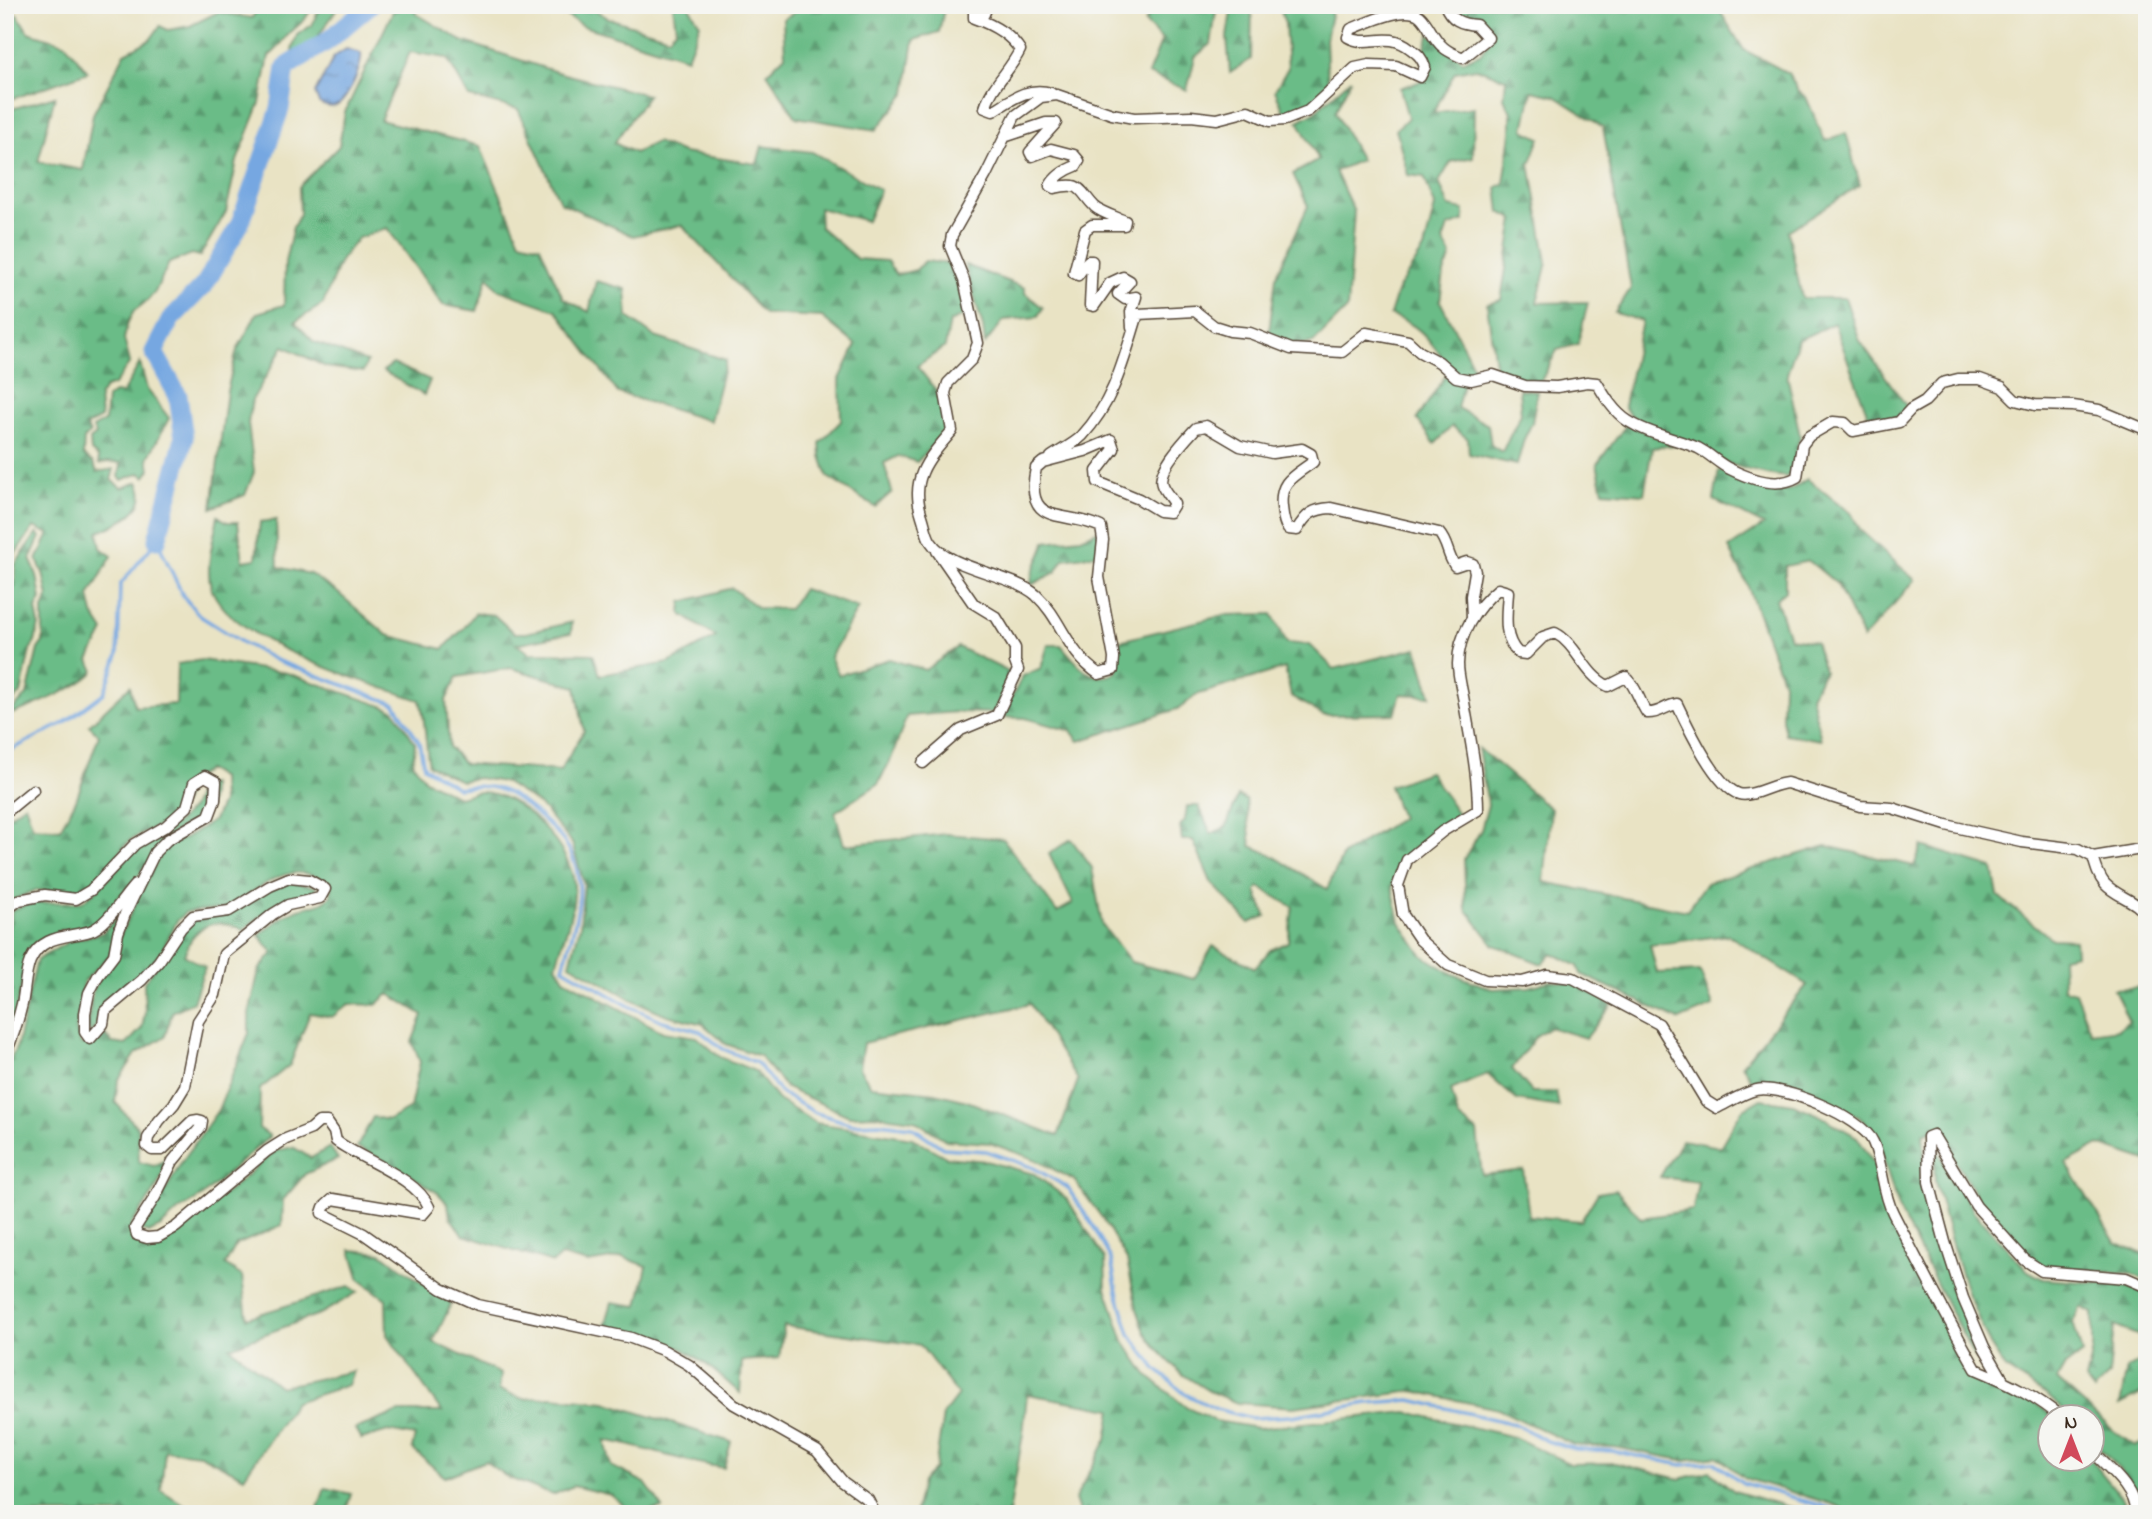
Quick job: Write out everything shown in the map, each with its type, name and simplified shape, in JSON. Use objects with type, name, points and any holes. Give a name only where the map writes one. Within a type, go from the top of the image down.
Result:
[{"type":"street","points":[[983,5],[986,9],[984,14],[974,12],[974,18],[1000,31],[1016,43],[1020,50],[1007,73],[989,94],[985,108],[993,111],[1024,93],[1042,90],[1112,114],[1134,118],[1191,116],[1217,119],[1248,111],[1270,121],[1285,120],[1308,111],[1355,68],[1369,65],[1396,66],[1420,77],[1425,67],[1421,57],[1402,42],[1391,39],[1354,41],[1348,37],[1351,29],[1396,13],[1410,12],[1419,16],[1442,47],[1463,58],[1488,38],[1476,25],[1461,24],[1444,5]]},
{"type":"street","points":[[922,763],[961,730],[997,715],[1018,670],[1015,648],[996,617],[973,603],[931,543],[919,508],[917,490],[925,464],[952,430],[945,393],[948,383],[972,359],[978,343],[964,280],[950,246],[959,220],[1007,136],[1015,116],[1041,97],[1056,95]]},
{"type":"street","points":[[1007,136],[1046,123],[1056,123],[1037,142],[1030,152],[1032,156],[1051,149],[1074,155],[1079,160],[1076,166],[1054,179],[1050,186],[1054,188],[1070,184],[1079,188],[1096,208],[1125,221],[1124,225],[1092,225],[1085,230],[1074,273],[1078,275],[1088,261],[1092,261],[1090,305],[1094,306],[1110,283],[1123,277],[1130,281],[1118,294],[1125,299],[1136,297],[1131,312],[1132,333]]},
{"type":"street","points":[[931,543],[967,566],[1035,594],[1084,664],[1099,674],[1113,670],[1115,658],[1099,577],[1103,540],[1101,527],[1089,521],[1056,517],[1042,511],[1034,499],[1033,481],[1036,468],[1080,438],[1099,413],[1123,368],[1138,314],[1195,311],[1214,326],[1250,333],[1291,349],[1342,352],[1366,333],[1408,341],[1420,352],[1439,362],[1455,377],[1471,380],[1493,375],[1525,386],[1557,387],[1597,383],[1609,402],[1626,420],[1700,449],[1729,469],[1760,480],[1786,483],[1797,477],[1802,445],[1809,436],[1833,422],[1844,423],[1853,431],[1899,422],[1942,383],[1958,379],[1980,379],[2002,387],[2015,400],[2035,405],[2073,405],[2099,410],[2147,430]]},
{"type":"street","points":[[1043,462],[1085,451],[1111,440],[1114,449],[1097,471],[1098,482],[1139,499],[1159,511],[1170,512],[1174,504],[1162,485],[1161,476],[1175,453],[1196,428],[1206,426],[1240,446],[1272,453],[1302,449],[1311,454],[1313,462],[1286,482],[1280,492],[1283,522],[1287,529],[1297,530],[1304,517],[1315,509],[1331,508],[1439,533],[1445,540],[1455,566],[1466,562],[1473,564],[1475,572],[1471,596],[1472,618]]},
{"type":"street","points":[[2046,1404],[1976,1368],[1891,1209],[1872,1139],[1857,1122],[1803,1098],[1774,1089],[1755,1090],[1717,1108],[1706,1101],[1659,1024],[1573,978],[1548,975],[1522,982],[1485,980],[1448,965],[1420,940],[1403,915],[1398,885],[1407,860],[1443,831],[1478,810],[1478,780],[1458,665],[1461,645],[1472,618],[1498,589],[1508,592],[1507,631],[1512,646],[1518,653],[1526,654],[1543,637],[1555,633],[1563,637],[1600,682],[1608,686],[1626,677],[1632,682],[1639,702],[1647,713],[1655,714],[1669,705],[1676,704],[1699,751],[1729,788],[1739,794],[1752,794],[1774,784],[1787,783],[1860,806],[1892,808],[1959,828],[2022,842],[2078,849],[2093,857],[2147,848]]},
{"type":"street","points":[[5,917],[6,910],[19,900],[45,895],[76,899],[91,890],[135,844],[166,826],[187,807],[194,783],[205,776],[216,782],[215,800],[209,816],[167,840],[155,852],[125,914],[114,955],[89,993],[85,1032],[90,1039],[103,1024],[105,1011],[142,980],[193,916],[229,911],[270,886],[289,878],[309,880],[325,888],[320,898],[288,905],[273,914],[224,954],[215,995],[198,1021],[185,1086],[148,1138],[147,1146],[152,1150],[162,1150],[192,1121],[202,1121],[201,1126],[173,1161],[155,1197],[135,1228],[137,1235],[158,1237],[176,1227],[267,1151],[286,1139],[311,1129],[319,1122],[327,1122],[336,1141],[390,1171],[425,1198],[429,1207],[423,1214],[333,1199],[324,1207],[322,1213],[364,1234],[442,1289],[478,1304],[631,1338],[665,1350],[689,1365],[734,1404],[817,1451],[843,1482],[868,1500],[876,1514]]},
{"type":"street","points":[[5,813],[33,790]]},
{"type":"street","points":[[2093,857],[2098,875],[2106,886],[2142,908],[2147,916]]},
{"type":"street","points":[[5,1055],[22,1006],[30,960],[47,941],[65,934],[92,931],[106,922],[120,901],[145,876]]},
{"type":"street","points":[[2003,1380],[1984,1347],[1963,1298],[1945,1242],[1929,1182],[1928,1137],[1933,1135],[1976,1206],[2025,1260],[2042,1271],[2126,1278],[2147,1287]]},
{"type":"street","points":[[2106,1467],[2129,1492],[2135,1514]]},
{"type":"green space","points":[[260,5],[313,5],[304,20],[269,56],[260,103],[237,161],[226,212],[200,256],[192,254],[169,263],[155,292],[134,311],[124,339],[130,362],[114,385],[105,388],[99,397],[101,418],[86,426],[90,433],[84,439],[83,455],[93,463],[97,472],[114,469],[111,480],[122,488],[138,482],[141,492],[141,500],[131,514],[98,532],[101,548],[112,556],[89,596],[93,614],[104,631],[89,660],[94,671],[66,690],[6,716],[27,695],[38,649],[43,642],[43,609],[48,597],[37,560],[49,534],[34,527],[9,563],[10,579],[5,576],[5,111],[55,96],[38,162],[83,170],[93,114],[125,53],[150,40],[160,26],[168,30],[190,26],[218,12],[252,18]]},
{"type":"green space","points":[[321,5],[340,5],[314,42],[295,56],[292,50],[297,35],[312,25]]},
{"type":"green space","points":[[396,5],[421,5],[415,13],[462,41],[560,73],[648,95],[614,143],[635,153],[656,142],[683,153],[757,164],[762,146],[812,152],[880,190],[867,221],[819,208],[820,227],[857,259],[887,261],[896,275],[916,270],[925,261],[951,264],[960,283],[967,314],[950,322],[945,347],[917,366],[938,393],[946,430],[917,462],[898,456],[884,463],[892,492],[875,507],[828,477],[821,456],[820,443],[841,421],[840,379],[856,345],[822,317],[764,314],[682,225],[633,236],[560,202],[518,109],[469,97],[447,58],[410,52],[380,120],[480,146],[520,241],[540,246],[563,298],[589,312],[596,281],[626,289],[628,317],[655,337],[726,360],[710,421],[618,393],[556,310],[499,290],[488,276],[477,311],[443,305],[387,228],[358,238],[340,261],[323,304],[295,322],[314,342],[367,362],[363,372],[326,367],[284,346],[252,400],[248,423],[254,472],[245,495],[212,508],[227,391],[237,350],[257,313],[284,305],[285,262],[293,227],[300,214],[299,187],[339,146],[345,112]]},
{"type":"green space","points":[[549,5],[587,5],[608,18],[669,37],[676,29],[673,5],[688,5],[700,24],[687,58],[583,26]]},
{"type":"green space","points":[[808,5],[945,5],[939,32],[914,40],[906,93],[876,130],[796,117],[767,73],[785,55],[783,19]]},
{"type":"green space","points":[[1155,5],[1217,5],[1211,44],[1195,57],[1187,90],[1148,74],[1162,40],[1145,22]]},
{"type":"green space","points":[[1232,5],[1252,5],[1251,59],[1230,73],[1227,37]]},
{"type":"green space","points":[[1279,5],[1333,5],[1326,39],[1328,88],[1307,107],[1285,114],[1275,90],[1288,68],[1285,24]]},
{"type":"green space","points":[[1450,5],[1716,5],[1744,50],[1788,73],[1799,92],[1806,97],[1825,141],[1846,133],[1860,185],[1788,231],[1802,298],[1845,298],[1860,341],[1907,407],[1898,417],[1871,423],[1834,323],[1798,340],[1787,374],[1800,436],[1790,473],[1786,477],[1765,474],[1725,462],[1686,446],[1630,416],[1624,406],[1642,321],[1615,313],[1631,288],[1603,127],[1555,96],[1532,91],[1524,130],[1540,138],[1530,164],[1547,262],[1537,303],[1588,302],[1578,344],[1557,350],[1540,383],[1525,382],[1496,372],[1487,304],[1501,300],[1514,219],[1500,212],[1497,187],[1504,184],[1511,112],[1504,98],[1506,79],[1476,68],[1455,72],[1433,113],[1474,107],[1473,157],[1451,162],[1439,182],[1449,207],[1464,210],[1464,221],[1448,227],[1443,241],[1451,256],[1444,273],[1440,301],[1477,374],[1458,374],[1414,326],[1390,315],[1399,287],[1424,249],[1435,206],[1424,177],[1408,175],[1396,129],[1408,118],[1400,88],[1422,81],[1429,66],[1424,50],[1430,34],[1463,61],[1480,54],[1492,38],[1487,26],[1462,17]]},
{"type":"green space","points":[[5,14],[18,15],[28,32],[65,43],[88,72],[9,100],[5,97]]},
{"type":"green space","points":[[1351,79],[1335,112],[1361,160],[1335,171],[1354,212],[1347,309],[1313,343],[1292,345],[1269,332],[1276,277],[1308,206],[1293,174],[1319,160],[1298,121],[1313,113]]},
{"type":"green space","points":[[965,265],[1025,288],[1025,293],[1043,308],[1037,317],[1004,320],[985,344],[983,327]]},
{"type":"green space","points":[[140,363],[147,389],[169,418],[148,458],[150,469],[145,477],[140,473],[122,480],[119,477],[121,463],[99,464],[98,457],[91,451],[90,440],[96,435],[93,428],[105,421],[107,398],[114,393],[122,394]]},
{"type":"green space","points":[[393,364],[430,380],[424,395],[383,371]]},
{"type":"green space","points":[[1446,375],[1463,384],[1457,408],[1488,425],[1491,445],[1502,452],[1521,414],[1519,389],[1537,391],[1532,423],[1524,439],[1517,465],[1469,454],[1468,439],[1452,426],[1435,444],[1417,419]]},
{"type":"green space","points":[[1627,424],[1674,445],[1652,448],[1644,494],[1603,491],[1597,464]]},
{"type":"green space","points":[[1719,470],[1743,483],[1770,491],[1790,489],[1807,479],[1851,513],[1861,531],[1915,580],[1863,639],[1837,584],[1809,561],[1785,566],[1785,591],[1776,599],[1789,638],[1815,642],[1824,671],[1811,696],[1821,740],[1785,734],[1782,719],[1783,682],[1747,584],[1729,548],[1764,525],[1714,500]]},
{"type":"green space","points":[[218,516],[227,522],[238,522],[243,561],[256,559],[260,522],[276,520],[278,567],[310,574],[337,592],[387,635],[443,649],[475,613],[494,615],[514,633],[526,633],[572,622],[571,633],[516,644],[530,653],[593,654],[600,675],[669,663],[716,637],[681,614],[682,602],[732,588],[758,608],[789,609],[803,589],[858,608],[830,657],[839,675],[889,659],[925,670],[958,647],[1013,674],[993,713],[958,712],[907,716],[891,759],[878,784],[835,812],[844,845],[946,834],[1003,839],[1057,912],[1073,903],[1049,854],[1071,839],[1092,868],[1102,925],[1131,962],[1194,979],[1213,946],[1255,968],[1270,950],[1288,942],[1293,907],[1259,887],[1256,891],[1266,916],[1249,923],[1211,882],[1193,840],[1182,840],[1180,826],[1185,820],[1187,806],[1199,806],[1211,834],[1226,827],[1238,796],[1246,800],[1251,846],[1270,854],[1327,889],[1343,855],[1401,818],[1389,786],[1429,772],[1461,818],[1438,830],[1403,857],[1392,887],[1400,922],[1422,955],[1453,974],[1492,989],[1529,987],[1551,981],[1574,983],[1612,1005],[1586,1038],[1549,1027],[1536,1036],[1512,1069],[1532,1092],[1556,1092],[1559,1107],[1517,1100],[1487,1074],[1451,1090],[1458,1117],[1477,1132],[1482,1175],[1523,1170],[1529,1216],[1581,1221],[1598,1193],[1616,1190],[1641,1218],[1693,1210],[1698,1182],[1660,1177],[1682,1140],[1720,1147],[1742,1110],[1761,1099],[1793,1104],[1817,1114],[1857,1137],[1875,1165],[1883,1206],[1969,1372],[2036,1404],[2036,1474],[2103,1474],[2124,1500],[2123,1514],[1851,1514],[1838,1506],[1745,1478],[1717,1456],[1683,1460],[1614,1447],[1574,1445],[1498,1409],[1414,1391],[1293,1407],[1237,1403],[1209,1391],[1182,1374],[1145,1332],[1137,1309],[1127,1260],[1103,1219],[1074,1180],[1034,1159],[990,1143],[946,1140],[914,1120],[875,1115],[849,1116],[786,1088],[760,1056],[726,1044],[703,1024],[667,1015],[633,1000],[570,964],[580,926],[584,884],[572,843],[540,805],[504,782],[478,778],[461,781],[429,765],[420,700],[336,672],[273,644],[246,627],[225,609],[212,590],[209,563]],"holes":[[[511,668],[576,687],[584,731],[560,771],[464,764],[449,747],[446,700],[457,677]],[[1030,1004],[1078,1080],[1058,1136],[967,1101],[935,1093],[871,1086],[859,1068],[863,1043]]]},
{"type":"green space","points":[[1099,530],[1099,554],[1064,559],[1056,572],[1031,585],[1045,542],[1081,538]]},
{"type":"green space","points":[[37,533],[40,537],[30,559],[37,575],[41,599],[36,609],[39,625],[30,650],[21,693],[5,709],[5,582],[15,586],[15,565]]},
{"type":"green space","points":[[1272,614],[1287,643],[1310,645],[1334,669],[1417,648],[1431,696],[1401,694],[1395,714],[1323,715],[1291,696],[1285,668],[1196,695],[1180,708],[1079,741],[1071,731],[1025,718],[1001,717],[1023,676],[1041,668],[1048,645],[1061,645],[1079,665],[1093,675],[1108,676],[1117,672],[1119,641],[1225,615]]},
{"type":"green space","points":[[202,660],[287,673],[394,710],[415,743],[413,763],[425,780],[458,797],[477,792],[494,794],[510,800],[526,811],[553,839],[571,870],[574,885],[573,906],[556,965],[564,979],[663,1032],[697,1037],[720,1057],[755,1071],[778,1100],[816,1123],[912,1138],[946,1157],[986,1161],[1034,1174],[1067,1199],[1105,1259],[1106,1288],[1124,1341],[1148,1376],[1187,1408],[1216,1421],[1258,1428],[1407,1412],[1514,1437],[1570,1464],[1615,1463],[1680,1479],[1710,1471],[1734,1491],[1813,1514],[1080,1514],[1075,1499],[1107,1439],[1112,1409],[1027,1394],[1009,1514],[915,1514],[922,1482],[935,1469],[943,1415],[958,1395],[920,1345],[784,1326],[779,1358],[742,1361],[740,1393],[709,1366],[683,1349],[657,1339],[605,1326],[612,1302],[638,1306],[647,1266],[622,1257],[588,1263],[561,1256],[553,1263],[463,1235],[450,1217],[448,1204],[438,1193],[396,1166],[357,1147],[373,1117],[389,1120],[410,1108],[420,1062],[412,1042],[423,1015],[389,994],[376,1005],[349,1004],[332,1017],[310,1013],[290,1065],[260,1089],[259,1128],[270,1136],[201,1197],[179,1210],[161,1227],[148,1233],[139,1229],[218,1110],[249,1033],[249,1014],[259,970],[273,953],[259,935],[288,914],[327,900],[331,896],[332,885],[309,874],[288,874],[269,882],[230,907],[186,912],[177,921],[162,950],[150,965],[103,1003],[99,1021],[91,1033],[88,1028],[92,993],[149,876],[170,843],[185,838],[214,820],[222,802],[221,778],[207,770],[192,780],[182,805],[164,823],[130,840],[92,884],[75,893],[36,890],[5,906],[5,819],[25,804],[33,827],[60,829],[76,800],[99,735],[89,725],[130,686],[135,707],[176,704],[177,664]]},
{"type":"green space","points":[[1478,748],[1551,809],[1544,882],[1687,911],[1706,883],[1826,846],[1914,866],[1922,846],[1993,868],[1998,896],[2052,939],[2075,940],[2076,954],[2062,957],[2063,989],[2075,992],[2091,1033],[2118,1029],[2129,1021],[2114,989],[2147,987],[2147,1161],[2099,1145],[2066,1163],[2115,1242],[2147,1256],[2147,1281],[2131,1274],[2042,1266],[2026,1255],[1980,1202],[1936,1129],[1923,1134],[1925,1182],[1937,1235],[1953,1280],[1992,1369],[1975,1359],[1898,1208],[1876,1132],[1859,1117],[1807,1091],[1776,1083],[1755,1085],[1742,1065],[1807,985],[1728,935],[1650,945],[1657,973],[1700,971],[1713,1006],[1679,1020],[1581,974],[1578,966],[1552,953],[1542,964],[1494,945],[1466,909],[1464,859],[1481,830],[1488,805]]},
{"type":"green space","points":[[211,784],[207,812],[165,838],[140,874],[115,901],[106,919],[90,928],[61,930],[47,937],[27,960],[5,1046],[5,947],[12,910],[30,903],[82,902],[97,890],[137,847],[178,822],[192,808],[201,785]]},
{"type":"green space","points":[[289,881],[316,887],[316,893],[279,902],[243,930],[218,923],[200,929],[193,936],[184,955],[205,967],[193,1002],[172,1012],[165,1036],[136,1054],[118,1081],[115,1102],[138,1128],[139,1162],[154,1166],[172,1156],[153,1194],[131,1225],[133,1238],[141,1242],[164,1240],[179,1232],[275,1151],[293,1147],[311,1158],[330,1147],[338,1159],[305,1174],[283,1200],[282,1225],[236,1245],[225,1265],[242,1276],[247,1318],[349,1286],[358,1292],[322,1313],[230,1347],[280,1387],[353,1371],[348,1385],[295,1402],[244,1477],[200,1454],[165,1450],[161,1490],[189,1508],[188,1514],[5,1514],[5,1071],[17,1046],[37,960],[70,941],[102,933],[123,911],[110,955],[84,981],[76,1030],[81,1045],[91,1045],[103,1032],[112,1043],[126,1045],[142,1028],[145,1013],[144,982],[193,919],[213,915]]},
{"type":"green space","points":[[1934,1145],[1974,1212],[2028,1271],[2043,1279],[2123,1285],[2147,1294],[2147,1339],[2114,1326],[2109,1375],[2094,1391],[2086,1381],[2093,1350],[2093,1313],[2081,1307],[2073,1322],[2082,1353],[2065,1366],[2057,1380],[2084,1404],[2057,1404],[2006,1369],[1990,1345],[1968,1295],[1935,1181]]},
{"type":"green space","points":[[351,1250],[381,1253],[451,1304],[433,1342],[501,1374],[499,1390],[524,1399],[551,1397],[605,1402],[731,1442],[724,1468],[605,1440],[611,1466],[645,1483],[663,1508],[634,1514],[611,1495],[573,1486],[553,1495],[507,1477],[485,1461],[445,1477],[412,1449],[415,1436],[388,1431],[361,1439],[355,1429],[399,1412],[442,1412],[387,1335],[386,1299],[360,1280]]},
{"type":"green space","points":[[2147,1358],[2147,1391],[2120,1405],[2127,1368]]},
{"type":"green space","points":[[2106,1424],[2135,1446],[2147,1442],[2147,1514],[2139,1514],[2135,1493],[2106,1455]]},
{"type":"green space","points":[[325,1488],[351,1494],[345,1514],[316,1514]]},
{"type":"water","points":[[346,49],[361,53],[357,74],[340,103],[333,107],[325,106],[319,103],[315,93],[334,57]]},
{"type":"waterway","points":[[157,540],[184,438],[178,396],[154,352],[171,319],[205,284],[240,224],[280,109],[286,67],[326,42],[370,5]]},
{"type":"waterway","points":[[5,753],[64,723],[104,693],[118,655],[120,585],[157,540],[183,596],[200,616],[275,660],[395,704],[419,742],[424,767],[458,788],[496,788],[509,794],[529,807],[558,835],[573,858],[579,892],[574,926],[563,968],[631,1007],[663,1021],[700,1031],[723,1049],[757,1063],[781,1093],[816,1113],[852,1124],[880,1123],[912,1127],[943,1148],[986,1151],[1032,1167],[1067,1187],[1111,1259],[1117,1292],[1130,1334],[1156,1369],[1185,1394],[1216,1409],[1251,1418],[1292,1416],[1368,1403],[1411,1400],[1515,1424],[1547,1441],[1575,1449],[1612,1451],[1682,1465],[1714,1462],[1743,1483],[1841,1514]]}]
